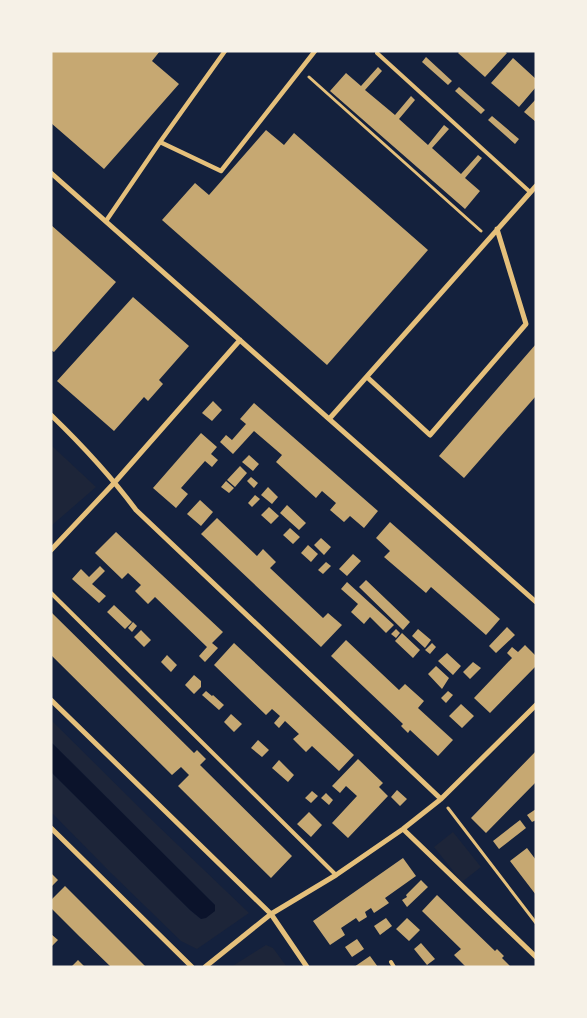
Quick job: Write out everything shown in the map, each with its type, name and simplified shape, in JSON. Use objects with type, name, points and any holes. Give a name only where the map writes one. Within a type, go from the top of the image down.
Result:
[{"type":"street","points":[[106,221],[225,51]]},
{"type":"street","points":[[160,142],[221,171],[315,51]]},
{"type":"street","points":[[51,173],[536,602]]},
{"type":"street","points":[[330,418],[536,186]]},
{"type":"street","points":[[367,377],[430,436],[526,324],[497,229]]},
{"type":"street","points":[[52,549],[116,482],[240,340]]},
{"type":"street","points":[[51,415],[116,482],[136,510],[441,799]]},
{"type":"street","points":[[51,700],[271,914],[307,967]]},
{"type":"street","points":[[206,967],[271,914],[336,875],[441,799],[536,705]]},
{"type":"street","points":[[51,828],[192,967]]},
{"type":"street","points":[[403,828],[536,957]]},
{"type":"lane","points":[[377,53],[530,192]]},
{"type":"lane","points":[[51,593],[336,875]]},
{"type":"lane","points":[[390,962],[394,967]]},
{"type":"path","points":[[301,70],[489,238]]},
{"type":"path","points":[[441,799],[536,923]]},
{"type":"shaded area","points":[[51,445],[96,487],[51,526]]},
{"type":"shaded area","points":[[51,720],[249,913],[197,949],[181,941],[110,872],[51,812],[51,772],[190,910],[201,919],[215,911],[215,905],[51,742]]},
{"type":"shaded area","points":[[51,742],[215,905],[215,911],[206,918],[201,919],[190,910],[51,772]]},
{"type":"shaded area","points":[[453,832],[481,867],[462,882],[434,847]]},
{"type":"shaded area","points":[[266,945],[273,948],[287,967],[231,967]]},
{"type":"building","points":[[51,51],[160,51],[152,61],[179,84],[104,169],[51,123]]},
{"type":"building","points":[[460,51],[504,51],[507,53],[485,77],[458,53]]},
{"type":"building","points":[[426,57],[452,81],[448,85],[422,62]]},
{"type":"building","points":[[513,58],[536,79],[536,87],[519,107],[491,83]]},
{"type":"building","points":[[378,67],[382,71],[365,90],[395,115],[411,96],[415,100],[399,119],[428,145],[444,125],[449,129],[432,148],[461,174],[478,155],[482,158],[465,178],[480,191],[465,209],[330,91],[346,73],[361,86]]},
{"type":"building","points":[[459,87],[485,110],[481,114],[455,91]]},
{"type":"building","points":[[536,99],[536,122],[524,112]]},
{"type":"building","points":[[492,116],[519,139],[515,144],[488,120]]},
{"type":"building","points":[[266,130],[284,145],[294,133],[428,250],[327,365],[162,220],[195,183],[209,195]]},
{"type":"building","points":[[51,225],[116,282],[54,352],[51,350]]},
{"type":"building","points":[[133,297],[189,346],[159,380],[163,384],[148,401],[144,397],[114,431],[57,381]]},
{"type":"building","points":[[536,344],[536,396],[464,478],[439,456]]},
{"type":"building","points":[[213,401],[222,410],[212,421],[202,413]]},
{"type":"building","points":[[254,403],[378,511],[364,528],[350,516],[344,522],[330,510],[336,503],[322,491],[316,498],[276,462],[282,455],[254,431],[233,454],[220,442],[226,435],[232,440],[246,424],[240,419]]},
{"type":"building","points":[[201,433],[217,447],[211,454],[218,460],[212,467],[205,461],[181,488],[188,494],[176,508],[153,488]]},
{"type":"building","points":[[249,455],[259,464],[253,471],[242,462]]},
{"type":"building","points":[[240,466],[247,473],[235,487],[227,480]]},
{"type":"building","points":[[251,477],[258,483],[254,488],[247,481]]},
{"type":"building","points":[[226,481],[234,488],[229,493],[221,487]]},
{"type":"building","points":[[268,487],[278,497],[272,504],[261,495]]},
{"type":"building","points":[[255,495],[260,499],[252,507],[248,503]]},
{"type":"building","points":[[200,500],[213,512],[201,526],[187,514]]},
{"type":"building","points":[[287,505],[306,523],[299,530],[280,513]]},
{"type":"building","points":[[269,507],[279,516],[271,524],[261,515]]},
{"type":"building","points":[[217,518],[257,556],[263,549],[276,562],[270,568],[323,618],[328,613],[342,625],[321,647],[201,534]]},
{"type":"building","points":[[390,522],[500,619],[486,635],[431,587],[426,593],[384,557],[390,551],[376,538]]},
{"type":"building","points":[[290,528],[300,537],[293,544],[283,535]]},
{"type":"building","points":[[116,532],[223,632],[212,643],[218,648],[205,662],[199,656],[207,647],[155,597],[148,604],[135,591],[141,585],[128,573],[122,579],[95,553]]},
{"type":"building","points":[[321,538],[331,547],[324,555],[314,545]]},
{"type":"building","points":[[308,545],[318,554],[311,562],[301,553]]},
{"type":"building","points":[[353,554],[361,561],[347,576],[339,569]]},
{"type":"building","points":[[326,562],[331,566],[323,574],[318,570]]},
{"type":"building","points":[[100,566],[105,571],[92,584],[106,596],[99,603],[72,579],[81,569],[89,577]]},
{"type":"building","points":[[366,580],[410,622],[403,630],[359,587]]},
{"type":"building","points":[[347,582],[394,625],[386,633],[370,617],[364,624],[351,612],[358,604],[341,589]]},
{"type":"building","points":[[114,605],[132,622],[125,629],[107,612]]},
{"type":"building","points":[[51,612],[194,753],[197,750],[206,759],[200,765],[292,856],[271,878],[178,786],[189,775],[181,767],[172,775],[51,655]]},
{"type":"building","points":[[133,622],[137,626],[132,632],[128,628]]},
{"type":"building","points":[[507,627],[515,635],[496,653],[489,646]]},
{"type":"building","points":[[396,629],[400,633],[396,638],[391,634]]},
{"type":"building","points":[[418,629],[431,640],[425,648],[412,636]]},
{"type":"building","points":[[141,630],[151,640],[144,647],[134,637]]},
{"type":"building","points":[[402,633],[420,650],[413,658],[395,641]]},
{"type":"building","points":[[346,640],[399,690],[405,684],[424,701],[418,708],[453,740],[438,756],[410,730],[408,733],[401,726],[403,724],[331,656]]},
{"type":"building","points":[[234,643],[354,755],[339,771],[312,746],[306,752],[293,739],[299,734],[285,721],[279,728],[274,723],[280,716],[272,709],[266,715],[214,665]]},
{"type":"building","points":[[432,643],[436,647],[430,654],[425,650]]},
{"type":"building","points":[[525,645],[536,656],[536,666],[490,713],[474,698],[512,658],[507,653],[512,647],[518,652]]},
{"type":"building","points":[[447,653],[461,666],[453,675],[438,661]]},
{"type":"building","points":[[167,655],[177,665],[171,672],[161,662]]},
{"type":"building","points":[[473,662],[481,668],[470,679],[463,672]]},
{"type":"building","points":[[436,666],[449,678],[442,689],[428,674]]},
{"type":"building","points":[[194,675],[201,681],[201,687],[194,694],[185,685]]},
{"type":"building","points":[[206,691],[224,705],[219,710],[202,695]]},
{"type":"building","points":[[448,691],[453,695],[446,703],[441,698]]},
{"type":"building","points":[[461,704],[474,716],[462,728],[449,716]]},
{"type":"building","points":[[231,714],[242,724],[234,732],[224,722]]},
{"type":"building","points":[[258,740],[269,750],[262,757],[251,748]]},
{"type":"building","points":[[536,751],[536,782],[486,833],[471,818]]},
{"type":"building","points":[[358,759],[383,783],[379,787],[388,796],[348,838],[332,823],[357,796],[346,786],[340,793],[332,786]]},
{"type":"building","points":[[279,760],[294,775],[288,782],[272,768]]},
{"type":"building","points":[[397,790],[407,799],[400,806],[391,797]]},
{"type":"building","points":[[312,791],[318,796],[311,803],[305,798]]},
{"type":"building","points":[[326,793],[333,800],[329,805],[321,798]]},
{"type":"building","points":[[536,809],[536,820],[532,822],[527,815]]},
{"type":"building","points":[[309,812],[322,825],[311,837],[297,824]]},
{"type":"building","points":[[520,820],[526,828],[499,849],[493,841]]},
{"type":"building","points":[[527,848],[536,860],[536,895],[510,861]]},
{"type":"building","points":[[403,858],[416,876],[385,898],[389,903],[374,913],[371,908],[365,912],[367,917],[359,922],[356,918],[341,928],[345,935],[330,945],[313,921]]},
{"type":"building","points":[[51,873],[58,880],[51,887]]},
{"type":"building","points":[[421,880],[428,887],[407,907],[402,900],[407,897],[406,895]]},
{"type":"building","points":[[65,886],[146,967],[111,967],[51,908],[51,900]]},
{"type":"building","points":[[437,895],[495,951],[497,949],[504,956],[502,958],[511,967],[466,967],[454,955],[461,949],[422,911]]},
{"type":"building","points":[[386,918],[392,926],[380,935],[374,926]]},
{"type":"building","points":[[407,918],[420,930],[409,941],[396,929]]},
{"type":"building","points":[[51,934],[58,940],[51,947]]},
{"type":"building","points":[[357,939],[364,949],[352,957],[345,947]]},
{"type":"building","points":[[421,943],[435,959],[427,965],[414,949]]},
{"type":"building","points":[[370,956],[378,967],[354,967]]},
{"type":"building","points":[[78,960],[85,967],[71,967]]}]
